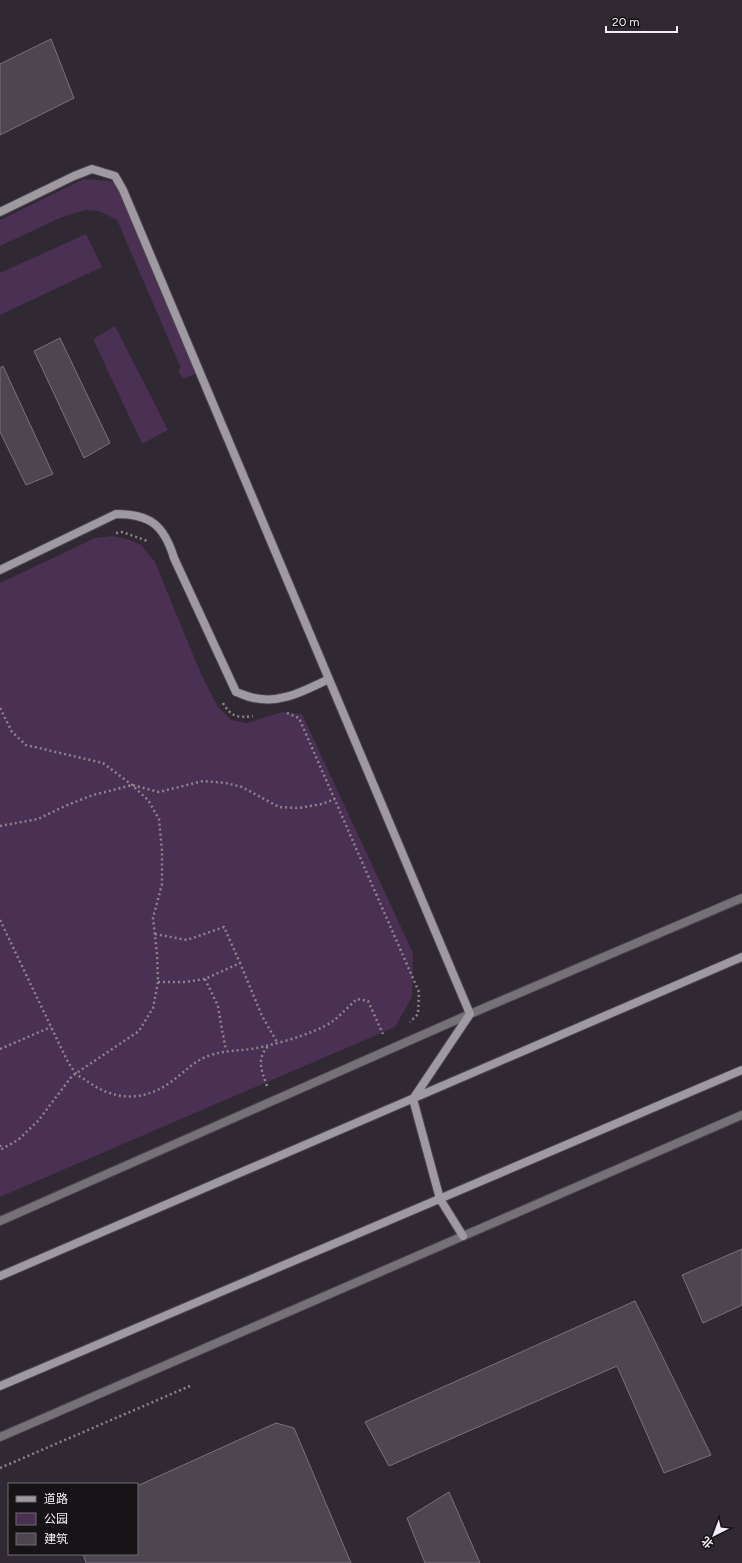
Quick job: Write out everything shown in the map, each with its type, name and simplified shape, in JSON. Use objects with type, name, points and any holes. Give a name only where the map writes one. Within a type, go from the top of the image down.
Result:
[{"type":"street","points":[[0,212],[74,176],[92,169],[115,176],[134,216],[470,1014],[413,1099],[440,1199],[463,1236]]},
{"type":"street","points":[[0,570],[116,514],[132,514],[140,516],[148,519],[160,529],[170,542],[174,558],[236,692],[254,698],[273,700],[292,696],[329,679]]},
{"type":"street","points":[[0,1276],[742,957]]},
{"type":"street","points":[[0,1386],[742,1070]]},
{"type":"lane","points":[[0,1221],[470,1014],[742,898]]},
{"type":"lane","points":[[0,1437],[742,1115]]},
{"type":"path","points":[[111,534],[122,532],[145,540],[150,546]]},
{"type":"path","points":[[221,701],[229,712],[241,718],[255,715]]},
{"type":"path","points":[[0,708],[12,732],[26,745],[103,763],[132,785],[148,800],[159,819],[162,851],[162,884],[153,918],[158,982],[153,1008],[139,1031],[75,1073],[53,1099],[38,1121],[18,1140],[1,1149],[0,1145]]},
{"type":"path","points":[[283,711],[299,718],[420,992],[418,1014],[408,1025]]},
{"type":"path","points":[[0,826],[38,819],[65,806],[94,795],[132,785],[160,792],[203,781],[226,783],[242,787],[279,807],[299,808],[322,804],[335,799]]},
{"type":"path","points":[[0,920],[51,1027],[75,1073],[94,1086],[113,1095],[134,1096],[152,1092],[169,1083],[183,1071],[205,1057],[226,1050],[244,1050],[269,1045],[313,1030],[332,1021],[357,999],[368,1001],[390,1050]]},
{"type":"path","points":[[155,934],[187,940],[224,927],[262,1016],[277,1042]]},
{"type":"path","points":[[158,982],[205,980],[240,963]]},
{"type":"path","points":[[205,980],[218,1006],[226,1050]]},
{"type":"path","points":[[0,1049],[51,1027]]},
{"type":"path","points":[[269,1045],[264,1051],[260,1060],[262,1072],[273,1101]]},
{"type":"path","points":[[0,1468],[190,1386]]},
{"type":"green space","points":[[84,179],[112,181],[123,195],[197,373],[183,379],[178,370],[181,368],[117,220],[99,211],[85,210],[62,217],[0,246],[0,220]]},
{"type":"green space","points":[[86,234],[102,267],[0,315],[0,273]]},
{"type":"green space","points":[[115,326],[168,430],[142,444],[93,339]]},
{"type":"green space","points":[[112,536],[127,539],[141,545],[155,562],[201,674],[218,707],[231,720],[247,723],[282,712],[302,714],[413,953],[412,997],[395,1027],[0,1197],[0,583],[95,538]]},
{"type":"building","points":[[51,39],[74,98],[0,135],[0,64]]},
{"type":"building","points":[[60,338],[110,443],[84,458],[34,351]]},
{"type":"building","points":[[3,366],[53,474],[26,485],[0,432],[0,368]]},
{"type":"building","points":[[742,1249],[742,1305],[703,1323],[682,1275]]},
{"type":"building","points":[[635,1301],[711,1455],[664,1473],[617,1366],[389,1466],[365,1422]]},
{"type":"building","points":[[276,1423],[294,1428],[351,1563],[86,1563],[83,1555],[138,1555],[138,1486]]},
{"type":"building","points":[[449,1492],[480,1563],[425,1563],[407,1518]]}]
